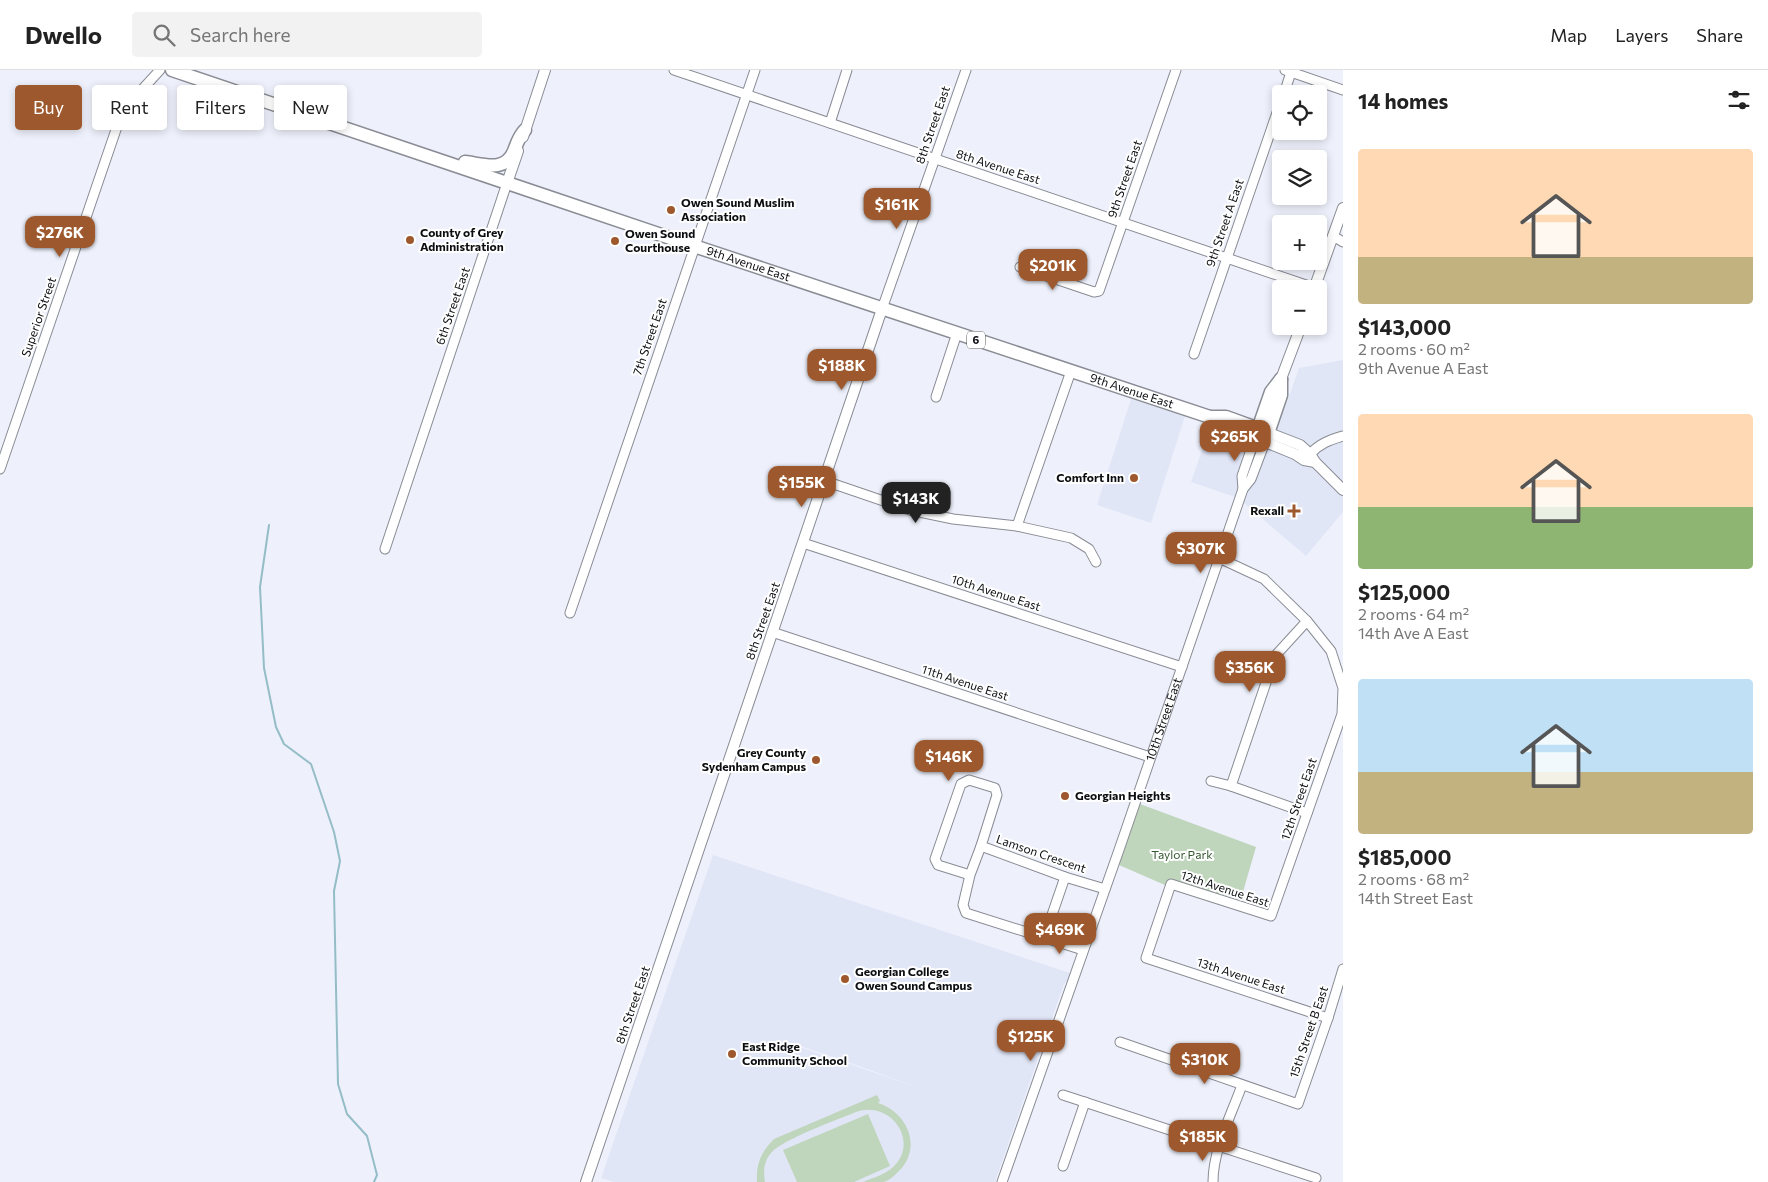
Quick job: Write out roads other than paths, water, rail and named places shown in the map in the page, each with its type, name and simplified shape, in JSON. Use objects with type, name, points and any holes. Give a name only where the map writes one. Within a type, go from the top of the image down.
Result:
[{"type":"highway","name":"9th Avenue East","points":[[172,70],[1210,417],[1226,417],[1262,435]]},
{"type":"highway","points":[[443,161],[468,162],[492,166],[501,164],[512,155],[521,134],[525,130]]},
{"type":"highway","name":"10th Street East","points":[[1262,435],[1272,392],[1281,379]]},
{"type":"main road","name":"6th Street East","points":[[507,183],[545,70]]},
{"type":"main road","points":[[1318,280],[1343,208]]},
{"type":"main road","name":"8th Street East","points":[[586,1182],[693,871],[882,308]]},
{"type":"main road","name":"10th Street East","points":[[1281,379],[1298,335]]},
{"type":"main road","name":"9th Avenue East","points":[[1262,435],[1304,460],[1312,458],[1343,490]]},
{"type":"street","name":"Superior Street","points":[[0,469],[122,116],[137,95],[160,70]]},
{"type":"street","name":"8th Avenue East","points":[[674,70],[1292,280]]},
{"type":"street","name":"7th Street East","points":[[570,613],[755,70]]},
{"type":"street","points":[[830,123],[848,70]]},
{"type":"street","name":"8th Street East","points":[[882,308],[966,70]]},
{"type":"street","name":"9th Street East","points":[[1020,267],[1094,292],[1099,290],[1176,70]]},
{"type":"street","points":[[1286,85],[1288,71],[1343,90]]},
{"type":"street","name":"9th Street A East","points":[[1194,354],[1272,127]]},
{"type":"street","name":"6th Street East","points":[[385,549],[507,183]]},
{"type":"street","points":[[1333,236],[1343,242]]},
{"type":"street","points":[[936,397],[957,333]]},
{"type":"street","points":[[1017,526],[1071,370]]},
{"type":"street","name":"10th Street East","points":[[1002,1182],[1243,489],[1242,476],[1262,435]]},
{"type":"street","points":[[1312,458],[1316,448],[1326,441],[1343,436]]},
{"type":"street","points":[[825,481],[910,510],[953,519],[1017,526],[1071,538],[1089,549],[1096,562]]},
{"type":"street","name":"10th Avenue East","points":[[803,543],[1182,667]]},
{"type":"street","points":[[1219,558],[1264,579],[1306,621],[1331,651],[1343,688]]},
{"type":"street","points":[[1231,786],[1275,656],[1306,621]]},
{"type":"street","name":"11th Avenue East","points":[[772,632],[1150,757]]},
{"type":"street","name":"12th Street East","points":[[1271,916],[1342,714],[1343,688]]},
{"type":"street","points":[[970,875],[938,865],[935,858],[960,784],[969,780],[996,788],[997,796],[981,846]]},
{"type":"street","points":[[1211,781],[1231,786],[1307,813]]},
{"type":"street","name":"Lamson Crescent","points":[[1083,950],[966,912],[963,905],[970,875],[981,846],[1064,877],[1105,888]]},
{"type":"street","points":[[1044,938],[1064,877]]},
{"type":"street","name":"12th Avenue East","points":[[1146,958],[1171,884],[1271,916]]},
{"type":"street","name":"13th Avenue East","points":[[1146,958],[1328,1018]]},
{"type":"street","name":"15th Street B East","points":[[1242,1085],[1298,1104],[1343,969]]},
{"type":"street","points":[[1120,1042],[1242,1085],[1220,1145],[1213,1172],[1213,1182]]},
{"type":"street","points":[[1063,1095],[1316,1178]]},
{"type":"street","points":[[1063,1166],[1084,1102]]},
{"type":"waterway","points":[[269,525],[260,587],[264,668],[276,727],[284,744],[311,764],[334,832],[340,861],[334,891],[338,1084],[347,1114],[367,1136],[377,1175],[374,1182]]},
{"type":"place","name":"Owen Sound Muslim Association","points":[[671,210]]},
{"type":"place","name":"County of Grey Administration","points":[[410,240]]},
{"type":"place","name":"Owen Sound Courthouse","points":[[615,241]]},
{"type":"place","name":"Comfort Inn","points":[[1134,478]]},
{"type":"place","name":"Rexall","points":[[1294,511]]},
{"type":"place","name":"Grey County Sydenham Campus","points":[[816,760]]},
{"type":"place","name":"Georgian Heights","points":[[1065,796]]},
{"type":"place","name":"Georgian College Owen Sound Campus","points":[[845,979]]},
{"type":"place","name":"East Ridge Community School","points":[[732,1054]]},
{"type":"park label","name":"Taylor Park","points":[[1182,855]]}]
